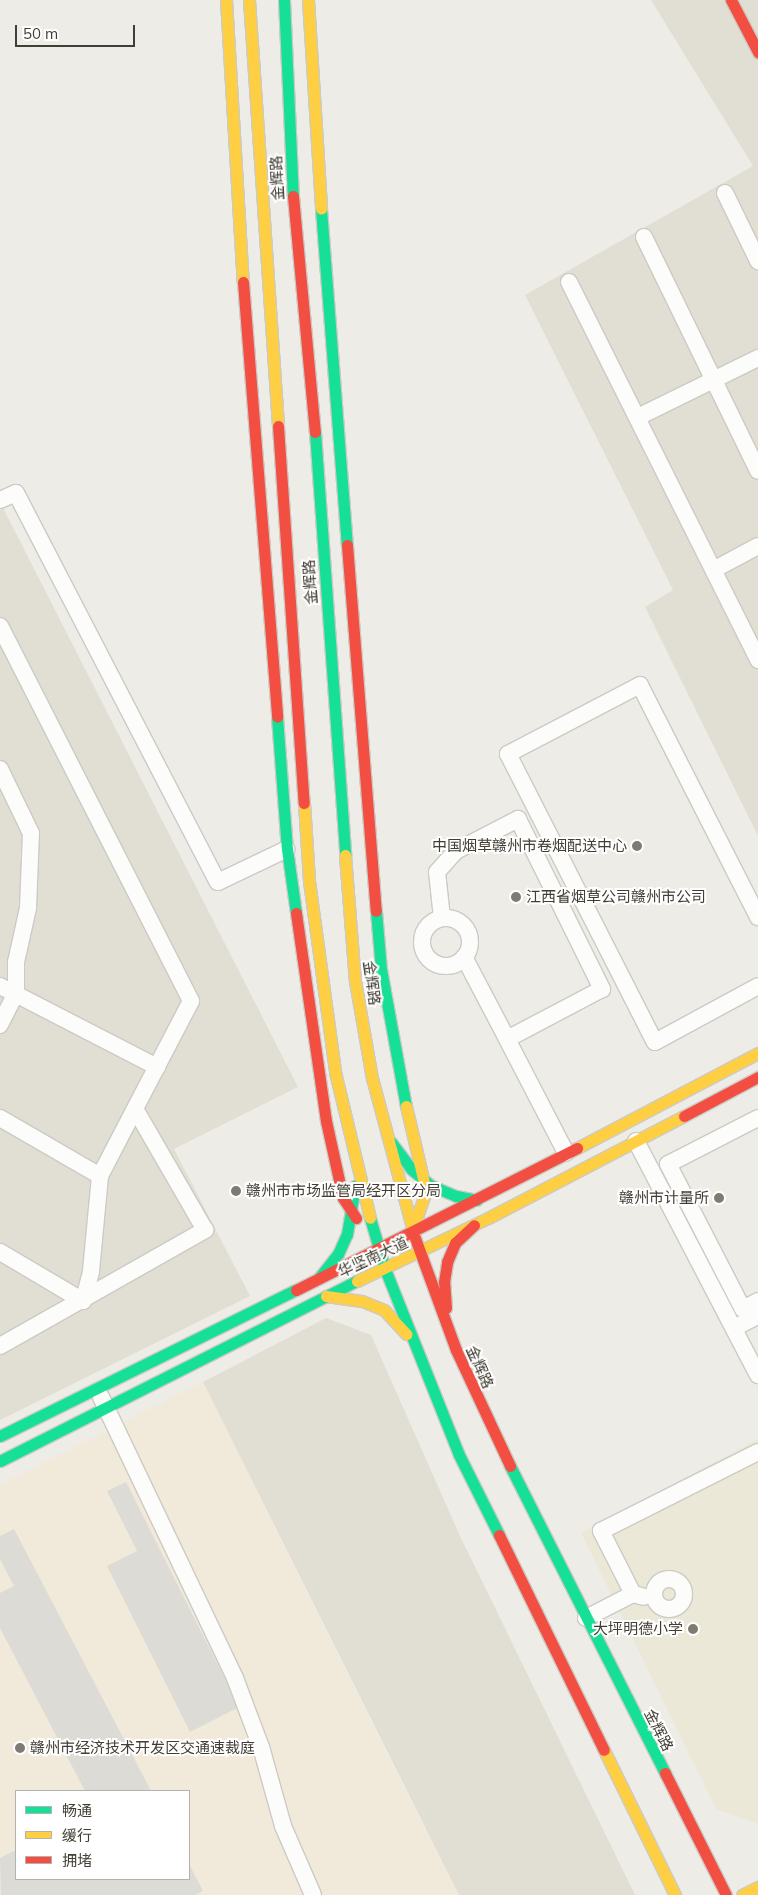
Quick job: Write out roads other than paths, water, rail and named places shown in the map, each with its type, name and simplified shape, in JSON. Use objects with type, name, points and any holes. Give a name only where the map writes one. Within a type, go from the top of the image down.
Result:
[{"type":"main road","points":[[226,0],[241,258],[287,850],[326,1121],[343,1198],[352,1214],[378,1248]]},
{"type":"main road","name":"金辉路","points":[[249,0],[310,881],[336,1072],[354,1161],[385,1269],[459,1455],[676,1895]]},
{"type":"main road","name":"金辉路","points":[[284,0],[296,250],[316,447],[354,972],[372,1078],[384,1131],[419,1253],[449,1333],[496,1438],[726,1895]]},
{"type":"main road","points":[[308,0],[324,262],[381,968],[399,1081],[426,1191],[412,1231]]},
{"type":"main road","points":[[731,0],[758,52]]},
{"type":"main road","name":"华坚南大道","points":[[0,1436],[477,1200],[758,1053]]},
{"type":"main road","name":"华坚南大道","points":[[0,1461],[326,1296],[419,1253],[758,1077]]},
{"type":"main road","points":[[384,1131],[400,1154],[424,1180],[441,1190],[477,1200]]},
{"type":"main road","points":[[319,1278],[338,1254],[352,1214],[354,1161]]},
{"type":"main road","points":[[449,1333],[444,1282],[447,1262],[455,1243],[474,1225]]},
{"type":"main road","points":[[326,1296],[362,1301],[384,1310],[397,1322],[415,1346]]},
{"type":"main road","points":[[742,1895],[758,1887]]},
{"type":"street","points":[[725,193],[758,261]]},
{"type":"street","points":[[644,237],[758,471]]},
{"type":"street","points":[[569,282],[715,570],[758,660]]},
{"type":"street","points":[[638,417],[758,358]]},
{"type":"street","points":[[0,500],[16,493],[218,882],[287,850]]},
{"type":"street","points":[[715,570],[758,546]]},
{"type":"street","points":[[0,626],[191,1001],[100,1176],[92,1272],[83,1301]]},
{"type":"street","points":[[758,917],[640,685],[508,754],[655,1042],[758,986]]},
{"type":"street","points":[[0,769],[31,833],[28,908],[16,962],[16,993],[0,1025]]},
{"type":"street","points":[[442,918],[437,872],[456,851],[518,819],[602,989],[507,1039]]},
{"type":"street","points":[[442,918],[453,919],[465,928],[470,943],[464,957],[458,963],[444,966],[429,960],[425,953],[424,932],[432,922],[442,918]]},
{"type":"street","points":[[464,957],[566,1153]]},
{"type":"street","points":[[0,986],[157,1067]]},
{"type":"street","points":[[0,1346],[83,1301],[205,1230],[135,1109]]},
{"type":"street","points":[[0,1118],[100,1176]]},
{"type":"street","points":[[758,1118],[668,1164],[743,1309],[758,1301]]},
{"type":"street","points":[[636,1141],[758,1374]]},
{"type":"street","points":[[0,1252],[83,1301]]},
{"type":"street","points":[[734,1328],[758,1316]]},
{"type":"street","points":[[96,1387],[236,1678],[260,1747],[283,1826],[313,1895]]},
{"type":"street","points":[[633,1594],[601,1531],[758,1452]]},
{"type":"street","points":[[586,1618],[633,1594],[656,1600]]},
{"type":"place","name":"中国烟草赣州市卷烟配送中心","points":[[637,846]]},
{"type":"place","name":"江西省烟草公司赣州市公司","points":[[516,897]]},
{"type":"place","name":"赣州市市场监管局经开区分局","points":[[236,1191]]},
{"type":"place","name":"赣州市计量所","points":[[719,1198]]},
{"type":"place","name":"大坪明德小学","points":[[693,1629]]},
{"type":"place","name":"赣州市经济技术开发区交通速裁庭","points":[[20,1748]]}]
